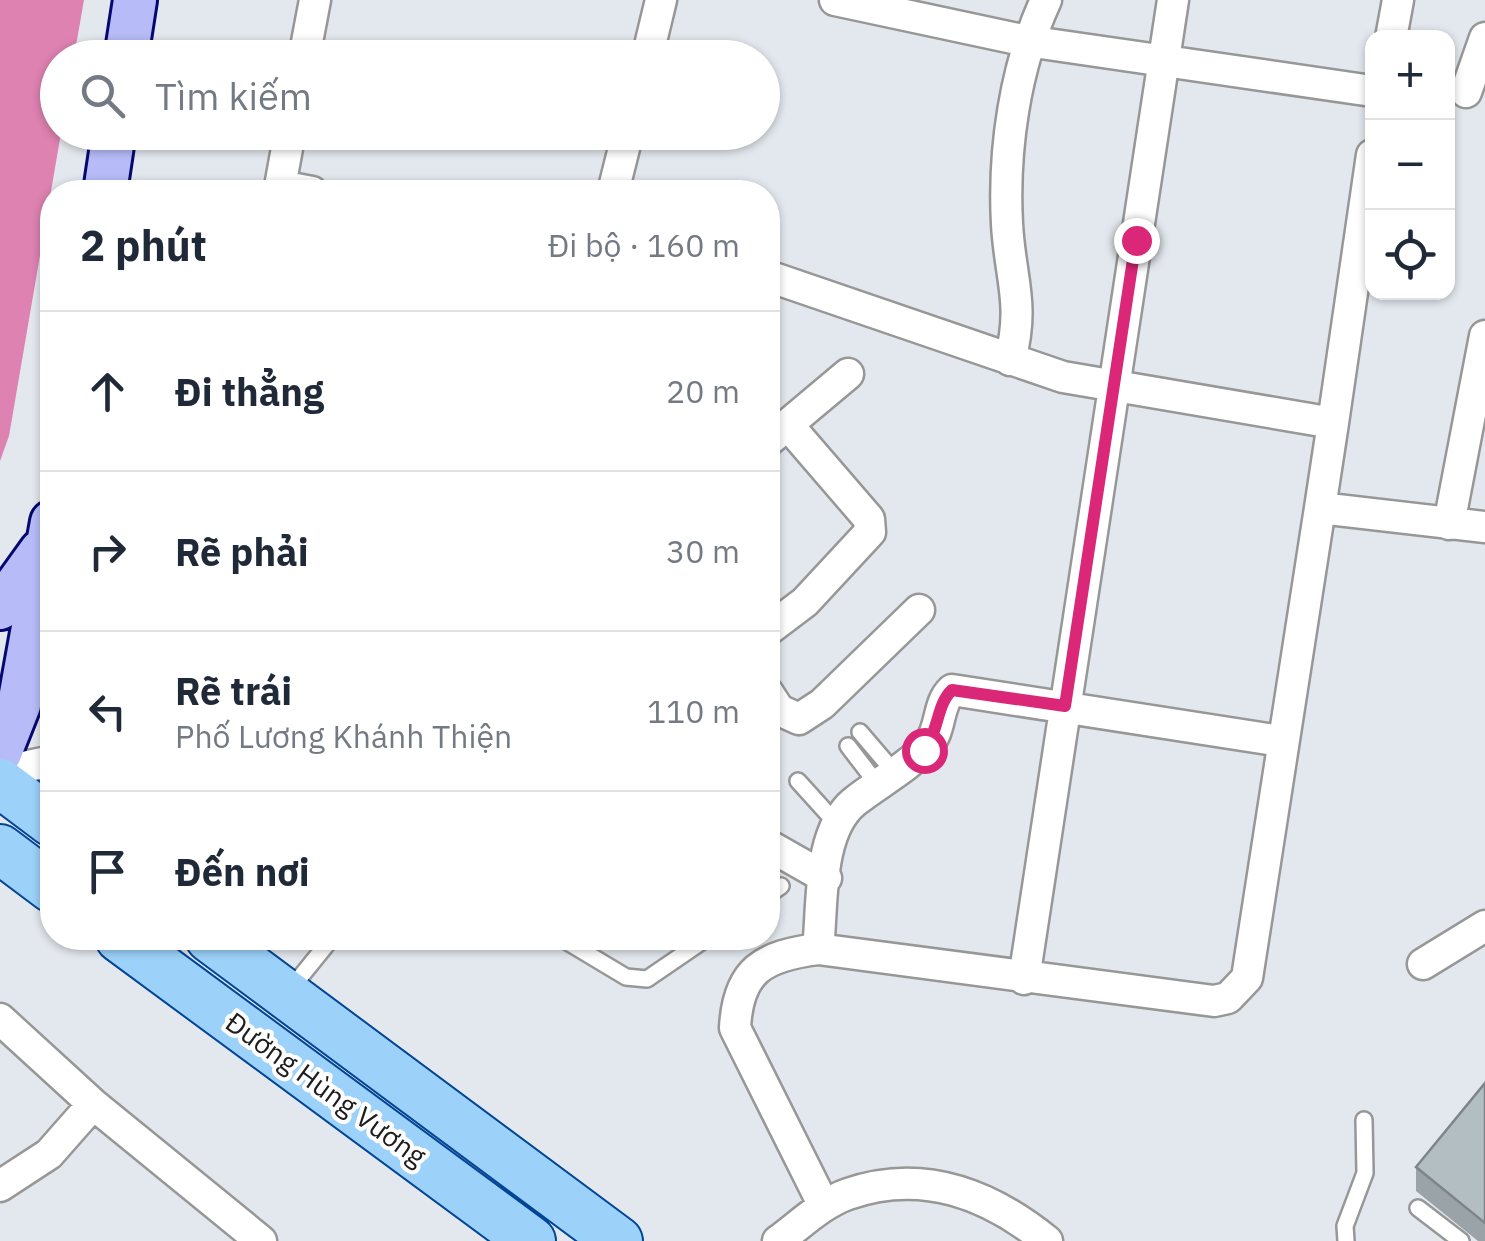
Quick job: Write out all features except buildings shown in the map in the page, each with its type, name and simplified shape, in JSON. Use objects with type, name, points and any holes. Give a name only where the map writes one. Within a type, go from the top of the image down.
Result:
[{"type":"main road","points":[[0,784],[40,813]]},
{"type":"main road","points":[[0,849],[40,879]]},
{"type":"main road","name":"Đường Hùng Vương","points":[[136,950],[531,1241]]},
{"type":"main road","name":"Đường Hùng Vương","points":[[226,950],[618,1241]]},
{"type":"street","points":[[129,40],[135,0]]},
{"type":"street","points":[[307,40],[314,0]]},
{"type":"street","points":[[651,40],[661,0]]},
{"type":"street","points":[[836,0],[948,12],[1027,41],[1365,91]]},
{"type":"street","points":[[1010,360],[1019,305],[1007,227],[1007,194],[1020,68],[1027,41],[1046,0]]},
{"type":"street","points":[[1024,980],[1173,0]]},
{"type":"street","points":[[1393,30],[1398,0]]},
{"type":"street","points":[[1475,79],[1485,38]]},
{"type":"street","points":[[107,180],[111,150]]},
{"type":"street","points":[[282,180],[287,150]]},
{"type":"street","points":[[616,180],[624,150]]},
{"type":"street","points":[[824,1206],[735,1028],[736,996],[755,970],[790,953],[818,950],[1024,980],[1214,1001],[1240,989],[1247,978],[1365,203]]},
{"type":"street","points":[[780,280],[1062,377],[1333,423]]},
{"type":"street","points":[[1449,524],[1485,336]]},
{"type":"street","points":[[780,431],[848,374]]},
{"type":"street","points":[[780,435],[869,519],[870,532],[804,602],[780,621]]},
{"type":"street","points":[[1320,508],[1485,527]]},
{"type":"street","points":[[0,608],[40,547]]},
{"type":"street","points":[[0,752],[19,705],[40,590]]},
{"type":"street","points":[[780,710],[798,719],[822,704],[920,610]]},
{"type":"street","points":[[818,950],[836,823],[934,737],[945,696],[952,690],[1281,741]]},
{"type":"street","points":[[0,772],[40,764]]},
{"type":"street","points":[[780,851],[826,878]]},
{"type":"street","points":[[1423,964],[1485,926]]},
{"type":"street","points":[[0,1019],[94,1104],[261,1241]]},
{"type":"street","points":[[0,1186],[49,1154],[94,1104]]},
{"type":"street","points":[[778,1241],[824,1206],[848,1194],[904,1182],[952,1186],[1010,1211],[1048,1241]]},
{"type":"lane","points":[[860,732],[887,779]]},
{"type":"lane","points":[[848,746],[887,779]]},
{"type":"lane","points":[[798,781],[836,823]]},
{"type":"lane","points":[[286,994],[322,950]]},
{"type":"lane","points":[[581,950],[626,977],[647,979],[689,950]]},
{"type":"lane","points":[[1346,1241],[1345,1226],[1365,1174],[1364,1120]]},
{"type":"lane","points":[[1418,1208],[1462,1241]]},
{"type":"shaded area","points":[[0,0],[84,0],[77,40],[40,40],[40,150],[58,150],[53,180],[40,180],[40,255],[9,436],[0,461]]},
{"type":"route","points":[[924,750],[934,737],[945,696],[952,690],[1065,706],[1136,240]]}]
